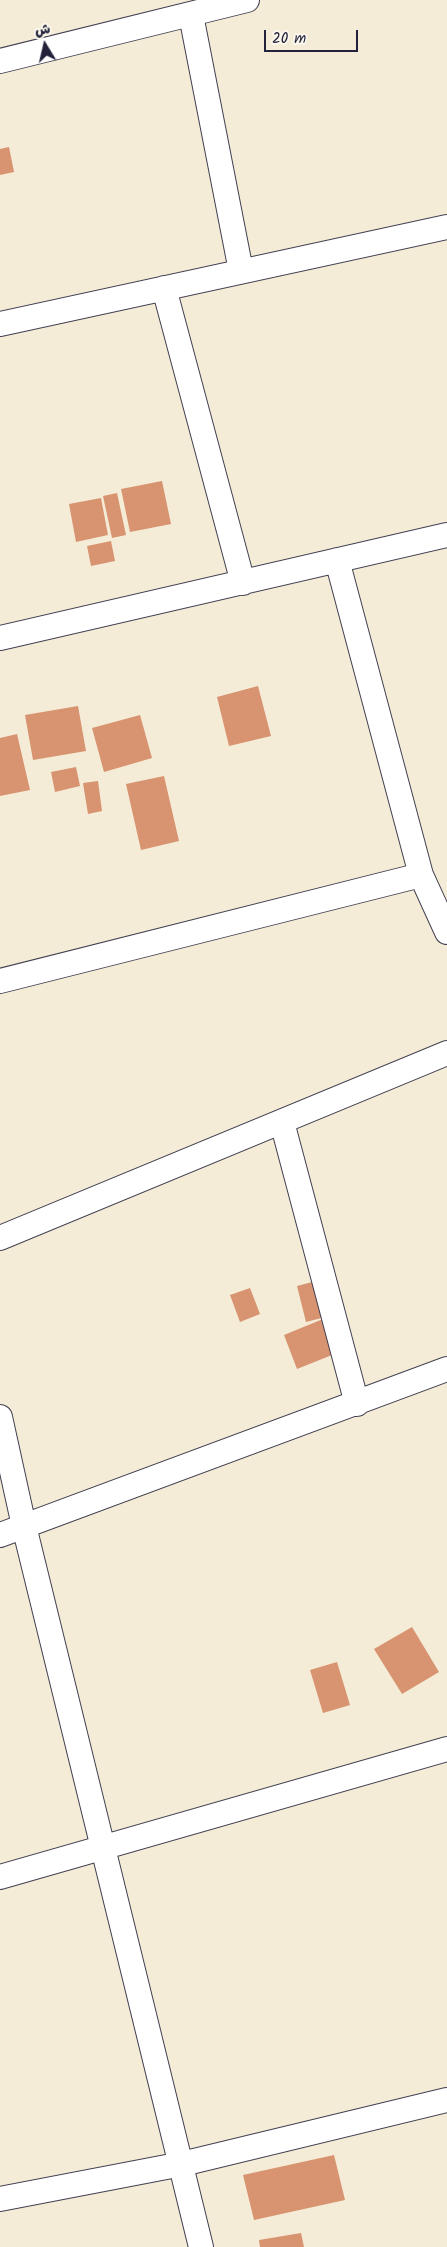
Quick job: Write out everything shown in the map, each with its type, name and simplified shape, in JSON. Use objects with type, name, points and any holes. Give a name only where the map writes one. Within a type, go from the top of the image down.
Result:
[{"type":"street","points":[[0,61],[246,0]]},
{"type":"street","points":[[191,15],[241,271]]},
{"type":"street","points":[[0,324],[447,227]]},
{"type":"street","points":[[164,288],[242,582]]},
{"type":"street","points":[[0,638],[447,535]]},
{"type":"street","points":[[337,560],[421,875],[447,932]]},
{"type":"street","points":[[0,981],[421,875]]},
{"type":"street","points":[[0,1238],[447,1053]]},
{"type":"street","points":[[282,1122],[357,1404]]},
{"type":"street","points":[[0,1535],[447,1369]]},
{"type":"street","points":[[0,1417],[24,1526],[201,2247]]},
{"type":"street","points":[[0,1877],[447,1748]]},
{"type":"street","points":[[0,2199],[182,2164],[447,2100]]},
{"type":"building","points":[[9,147],[14,172],[0,175],[0,149]]},
{"type":"building","points":[[162,481],[171,524],[130,532],[121,489]]},
{"type":"building","points":[[117,493],[126,535],[112,538],[103,496]]},
{"type":"building","points":[[101,498],[108,535],[76,542],[69,504]]},
{"type":"building","points":[[111,541],[115,561],[91,566],[87,546]]},
{"type":"building","points":[[258,686],[271,736],[229,746],[217,697]]},
{"type":"building","points":[[78,706],[86,751],[33,760],[25,715]]},
{"type":"building","points":[[140,715],[152,758],[104,772],[92,728]]},
{"type":"building","points":[[17,734],[30,790],[0,796],[0,738]]},
{"type":"building","points":[[76,767],[80,786],[55,792],[51,772]]},
{"type":"building","points":[[164,776],[179,841],[141,850],[126,784]]},
{"type":"building","points":[[98,781],[102,811],[88,814],[83,783]]},
{"type":"building","points":[[320,1280],[329,1316],[306,1322],[297,1286]]},
{"type":"building","points":[[250,1288],[260,1314],[240,1322],[230,1295]]},
{"type":"building","points":[[323,1319],[337,1353],[297,1369],[284,1335]]},
{"type":"building","points":[[412,1627],[439,1672],[402,1694],[374,1649]]},
{"type":"building","points":[[337,1662],[350,1705],[323,1713],[310,1670]]},
{"type":"building","points":[[334,2155],[345,2200],[254,2220],[243,2175]]},
{"type":"building","points":[[301,2233],[304,2247],[260,2247],[259,2240]]}]
